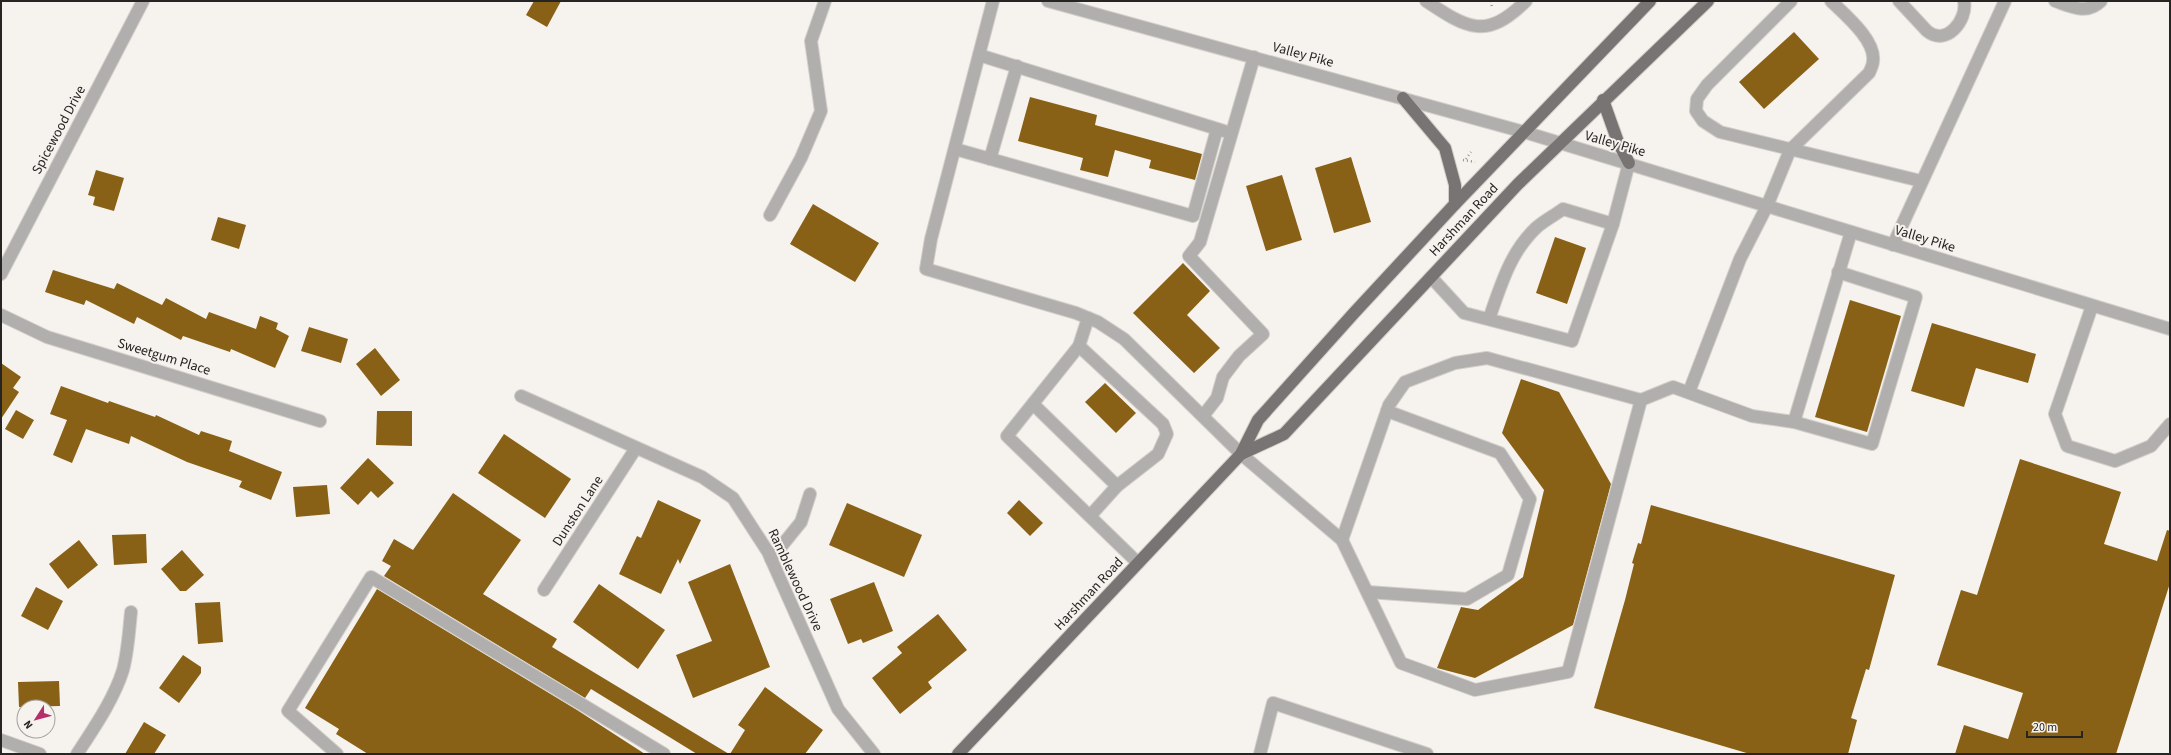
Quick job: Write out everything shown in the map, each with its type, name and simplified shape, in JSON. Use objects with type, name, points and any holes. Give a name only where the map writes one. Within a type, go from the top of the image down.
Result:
[{"type":"main road","name":"Harshman Road","points":[[958,754],[1241,454],[1258,420],[1455,204],[1650,1]]},
{"type":"main road","name":"Harshman Road","points":[[1241,454],[1284,434],[1558,144],[1708,1]]},
{"type":"main road","points":[[1403,98],[1445,148],[1455,185],[1455,204]]},
{"type":"main road","points":[[1604,100],[1618,142],[1629,163]]},
{"type":"street","name":"Spicewood Drive","points":[[1,274],[143,1]]},
{"type":"street","points":[[770,215],[801,158],[821,111],[811,41],[825,1]]},
{"type":"street","points":[[993,1],[931,239],[926,269],[1088,318],[1124,339],[1241,454],[1342,540],[1401,663],[1475,690],[1568,672],[1641,400]]},
{"type":"street","name":"Valley Pike","points":[[1048,1],[1524,132],[1558,144],[1629,163],[1892,245],[2170,329]]},
{"type":"street","points":[[1426,1],[1457,21],[1476,26],[1496,24],[1515,12],[1526,1]]},
{"type":"street","points":[[1791,1],[1707,85],[1697,99],[1696,111],[1703,121],[1720,132],[1790,150],[1921,180]]},
{"type":"street","points":[[1689,392],[1740,259],[1767,206],[1790,150],[1869,73],[1874,61],[1873,52],[1866,38],[1831,1]]},
{"type":"street","points":[[1899,1],[1927,32],[1938,36],[1944,36],[1957,27],[1964,14],[1964,1]]},
{"type":"street","points":[[1892,245],[2005,1]]},
{"type":"street","points":[[2055,1],[2083,10],[2097,5],[2101,1]]},
{"type":"street","points":[[979,54],[1233,134]]},
{"type":"street","points":[[1203,416],[1217,398],[1223,377],[1239,356],[1263,334],[1189,256],[1200,242],[1233,134],[1254,57]]},
{"type":"street","points":[[990,159],[1017,66]]},
{"type":"street","points":[[955,149],[1193,216],[1217,129]]},
{"type":"street","points":[[1431,277],[1464,313],[1572,341],[1613,224],[1629,163]]},
{"type":"street","points":[[1489,319],[1505,274],[1515,252],[1538,226],[1563,209],[1613,224]]},
{"type":"street","points":[[1794,422],[1851,232]]},
{"type":"street","points":[[1342,540],[1387,411],[1405,382],[1455,363],[1488,358],[1641,400],[1673,387],[1752,416],[1794,422],[1872,444],[1916,297],[1838,272]]},
{"type":"street","points":[[2092,306],[2055,414],[2067,446],[2115,462],[2150,446],[2170,424]]},
{"type":"street","name":"Sweetgum Place","points":[[1,315],[47,337],[320,421]]},
{"type":"street","points":[[1088,318],[1079,346],[1007,436],[1138,563]]},
{"type":"street","points":[[1079,346],[1163,424],[1167,434],[1158,454],[1117,486],[1090,516]]},
{"type":"street","name":"Ramblewood Drive","points":[[521,396],[702,477],[733,498],[771,559],[838,710],[874,754]]},
{"type":"street","points":[[1033,404],[1117,486]]},
{"type":"street","points":[[1368,592],[1467,599],[1508,575],[1530,499],[1500,453],[1387,411]]},
{"type":"street","name":"Dunston Lane","points":[[544,590],[636,448]]},
{"type":"street","points":[[771,559],[786,543],[801,522],[810,494]]},
{"type":"street","points":[[337,754],[288,711],[371,577],[664,754]]},
{"type":"street","points":[[77,754],[105,708],[122,671],[129,634],[130,612]]},
{"type":"street","points":[[1260,754],[1274,703],[1427,754]]},
{"type":"street","points":[[1,740],[40,754]]},
{"type":"path","points":[[1471,152],[1465,160],[1476,162]]},
{"type":"building","points":[[534,1],[561,1],[547,27],[526,15]]},
{"type":"building","points":[[1794,32],[1819,59],[1764,109],[1739,82]]},
{"type":"building","points":[[1030,97],[1097,115],[1095,125],[1202,154],[1195,180],[1149,168],[1151,160],[1115,150],[1108,177],[1080,170],[1083,158],[1018,141]]},
{"type":"building","points":[[1351,157],[1371,222],[1334,233],[1315,168]]},
{"type":"building","points":[[96,170],[124,178],[114,211],[93,205],[95,197],[88,195]]},
{"type":"building","points":[[1282,175],[1302,240],[1266,251],[1246,186]]},
{"type":"building","points":[[813,204],[879,243],[855,282],[790,244]]},
{"type":"building","points":[[218,217],[246,225],[239,249],[211,240]]},
{"type":"building","points":[[1555,237],[1586,248],[1567,304],[1536,293]]},
{"type":"building","points":[[1183,263],[1210,291],[1187,315],[1220,348],[1194,373],[1133,313]]},
{"type":"building","points":[[53,270],[114,289],[117,283],[162,305],[166,298],[206,319],[209,312],[256,329],[260,316],[278,323],[276,329],[289,336],[275,368],[231,349],[230,352],[183,336],[181,340],[137,317],[134,324],[86,300],[84,305],[45,292]]},
{"type":"building","points":[[1850,300],[1901,316],[1867,432],[1815,417]]},
{"type":"building","points":[[1932,323],[2036,354],[2028,383],[1976,368],[1964,407],[1911,391]]},
{"type":"building","points":[[309,327],[348,339],[341,363],[301,351]]},
{"type":"building","points":[[375,348],[400,380],[381,396],[356,364]]},
{"type":"building","points":[[1,363],[21,377],[13,388],[19,392],[1,419]]},
{"type":"building","points":[[1521,379],[1559,392],[1611,484],[1573,625],[1475,678],[1437,668],[1461,607],[1478,610],[1523,577],[1544,490],[1502,433]]},
{"type":"building","points":[[1105,383],[1136,413],[1116,433],[1085,402]]},
{"type":"building","points":[[61,386],[108,403],[109,401],[155,417],[156,415],[199,435],[201,431],[232,441],[229,451],[282,472],[271,500],[239,487],[242,481],[187,462],[131,436],[129,444],[86,429],[72,463],[53,455],[67,420],[50,414]]},
{"type":"building","points":[[16,410],[34,420],[23,439],[5,429]]},
{"type":"building","points":[[377,411],[412,411],[412,446],[376,445]]},
{"type":"building","points":[[504,434],[571,479],[545,518],[478,473]]},
{"type":"building","points":[[368,458],[394,483],[378,498],[371,491],[358,505],[340,488]]},
{"type":"building","points":[[2020,459],[2121,492],[2104,544],[2157,561],[2167,530],[2170,531],[2170,583],[2116,754],[1955,754],[1964,725],[2008,739],[2023,693],[1937,665],[1961,590],[1977,595]]},
{"type":"building","points":[[327,485],[330,514],[296,517],[293,487]]},
{"type":"building","points":[[453,493],[521,540],[483,594],[557,639],[552,647],[729,754],[697,754],[591,689],[585,698],[384,576],[391,566],[382,561],[394,539],[413,550]]},
{"type":"building","points":[[658,500],[701,520],[680,564],[678,559],[661,594],[619,574],[637,536],[641,538]]},
{"type":"building","points":[[1019,500],[1043,523],[1030,536],[1007,513]]},
{"type":"building","points":[[847,503],[922,535],[904,577],[829,545]]},
{"type":"building","points":[[1651,505],[1895,575],[1869,670],[1866,669],[1851,718],[1857,720],[1848,754],[1750,754],[1594,708],[1625,600],[1634,564],[1632,563],[1638,543],[1641,544]]},
{"type":"building","points":[[146,534],[147,563],[114,565],[112,535]]},
{"type":"building","points":[[79,540],[98,565],[68,589],[49,564]]},
{"type":"building","points":[[182,550],[204,575],[186,591],[180,591],[161,569]]},
{"type":"building","points":[[730,564],[770,667],[693,698],[676,655],[712,641],[688,582]]},
{"type":"building","points":[[874,582],[893,631],[863,643],[861,639],[848,644],[830,599]]},
{"type":"building","points":[[599,584],[665,630],[638,669],[573,622]]},
{"type":"building","points":[[36,587],[63,601],[48,630],[21,616]]},
{"type":"building","points":[[377,589],[577,710],[645,754],[368,754],[336,734],[339,729],[305,708]]},
{"type":"building","points":[[220,602],[223,642],[198,644],[195,603]]},
{"type":"building","points":[[938,614],[967,650],[928,682],[932,688],[900,714],[872,678],[902,653],[897,647]]},
{"type":"building","points":[[183,655],[201,667],[201,673],[179,703],[159,688]]},
{"type":"building","points":[[59,681],[60,706],[56,706],[56,699],[19,699],[18,682]]},
{"type":"building","points":[[765,687],[823,730],[805,754],[730,754],[745,730],[738,725]]},
{"type":"building","points":[[144,722],[166,735],[154,754],[125,754]]}]
